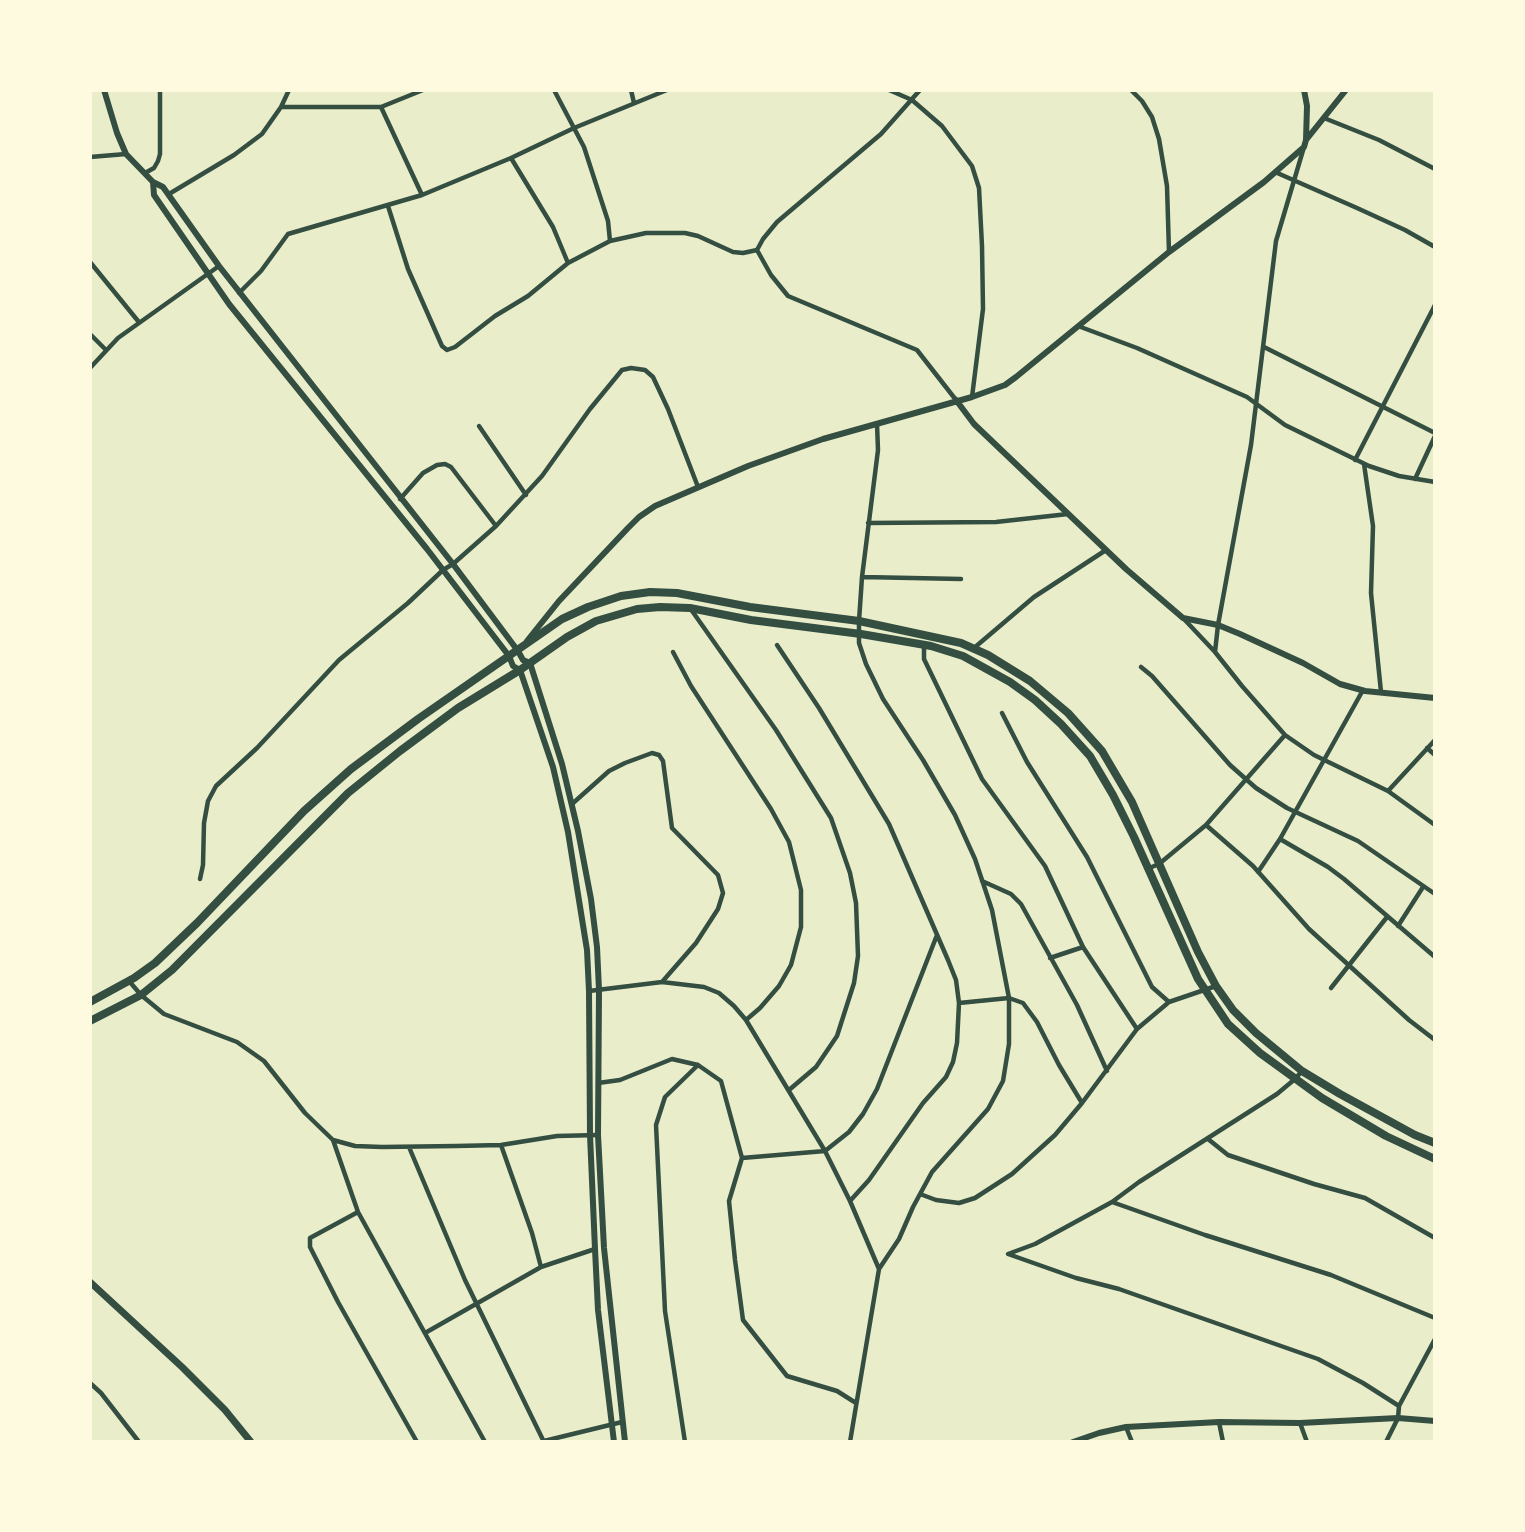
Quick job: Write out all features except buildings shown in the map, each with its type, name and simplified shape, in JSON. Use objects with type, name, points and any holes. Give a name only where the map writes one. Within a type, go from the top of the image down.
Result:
[{"type":"main road","points":[[90,1002],[129,981],[155,963],[197,923],[304,811],[351,769],[418,718],[562,619],[621,596],[650,592],[676,593],[750,607],[859,621],[961,642],[988,655],[1030,681],[1068,713],[1102,751],[1132,802],[1197,952],[1233,1010],[1256,1033],[1302,1071],[1395,1125],[1435,1143]]},
{"type":"main road","points":[[90,1021],[141,995],[193,950],[348,793],[458,708],[520,670],[567,637],[596,621],[637,609],[690,608],[751,620],[861,634],[924,645],[963,656],[1035,700],[1090,756],[1113,795],[1204,990],[1228,1024],[1260,1053],[1295,1079],[1386,1136],[1435,1159]]},
{"type":"main road","points":[[90,1282],[182,1367],[225,1410],[251,1442]]},
{"type":"street","points":[[104,90],[126,154],[153,182],[163,187],[169,194],[239,293],[453,564],[523,660],[530,663],[562,764],[572,804],[591,899],[597,947],[598,1135],[604,1248],[625,1442]]},
{"type":"street","points":[[146,173],[154,168],[160,154],[159,90]]},
{"type":"street","points":[[169,194],[234,155],[262,134],[289,90]]},
{"type":"street","points":[[554,90],[584,147],[601,195],[608,221],[610,241]]},
{"type":"street","points":[[630,90],[634,102]]},
{"type":"street","points":[[239,293],[261,271],[288,234],[422,195],[511,158],[634,102],[667,90]]},
{"type":"street","points":[[889,90],[912,100],[942,126],[972,166],[979,188],[983,309],[972,397]]},
{"type":"street","points":[[388,206],[408,269],[444,350],[450,350],[495,316],[528,296],[568,263],[610,241],[646,233],[670,232],[698,236],[732,252],[743,253],[757,250],[777,222],[881,134],[920,90]]},
{"type":"street","points":[[1131,90],[1142,101],[1152,117],[1159,139],[1167,186],[1169,252]]},
{"type":"street","points":[[1215,652],[1257,403],[1276,241],[1305,144],[1304,90]]},
{"type":"street","points":[[518,651],[559,601],[639,517],[655,506],[748,466],[813,443],[972,397],[1005,385],[1169,252],[1275,172],[1305,144],[1346,90]]},
{"type":"street","points":[[280,107],[381,106],[421,91]]},
{"type":"street","points":[[381,106],[422,195]]},
{"type":"street","points":[[1324,118],[1379,140],[1435,169]]},
{"type":"street","points":[[90,157],[126,154]]},
{"type":"street","points":[[511,158],[553,226],[568,263]]},
{"type":"street","points":[[1275,172],[1386,221],[1435,247]]},
{"type":"street","points":[[153,182],[154,195],[253,335],[442,570],[513,666],[520,670],[553,767],[568,832],[587,950],[590,1135],[598,1310],[614,1442]]},
{"type":"street","points":[[757,250],[771,275],[788,296],[917,350],[974,424],[1106,550],[1183,618],[1285,735],[1324,760],[1388,791],[1435,825]]},
{"type":"street","points":[[90,262],[138,321]]},
{"type":"street","points":[[90,368],[138,321],[219,266]]},
{"type":"street","points":[[1355,460],[1435,305]]},
{"type":"street","points":[[1078,326],[1137,348],[1257,403],[1285,425],[1364,464],[1385,472],[1435,482]]},
{"type":"street","points":[[90,334],[106,350]]},
{"type":"street","points":[[1264,347],[1435,434],[1415,479]]},
{"type":"street","points":[[200,879],[204,865],[204,823],[208,801],[216,786],[258,748],[339,660],[496,526],[542,476],[590,409],[622,370],[631,368],[645,370],[653,377],[698,487]]},
{"type":"street","points":[[850,1442],[864,1370],[879,1269],[899,1239],[932,1172],[988,1109],[1003,1081],[1009,1044],[1009,998],[993,910],[955,815],[883,699],[866,664],[860,643],[862,577],[878,450],[877,424]]},
{"type":"street","points":[[479,426],[526,495]]},
{"type":"street","points":[[400,498],[423,473],[437,465],[445,464],[451,467],[496,526]]},
{"type":"street","points":[[1364,464],[1373,526],[1371,592],[1381,692]]},
{"type":"street","points":[[868,523],[996,522],[1068,514]]},
{"type":"street","points":[[974,648],[1034,597],[1106,550]]},
{"type":"street","points":[[862,577],[960,579]]},
{"type":"street","points":[[690,608],[776,730],[831,818],[844,854],[854,893],[859,933],[858,957],[847,1007],[837,1036],[827,1052],[816,1067],[789,1090]]},
{"type":"street","points":[[1183,618],[1218,625],[1303,663],[1340,684],[1363,690],[1435,698]]},
{"type":"street","points":[[777,645],[819,708],[889,824],[956,980],[959,1003],[957,1043],[953,1062],[946,1077],[923,1102],[869,1180],[850,1201]]},
{"type":"street","points":[[924,645],[924,659],[982,779],[1045,866],[1083,947],[1137,1029]]},
{"type":"street","points":[[673,652],[691,686],[771,808],[789,842],[801,890],[801,927],[791,964],[779,986],[746,1020]]},
{"type":"street","points":[[1140,667],[1152,676],[1230,765],[1277,803],[1358,841],[1435,894]]},
{"type":"street","points":[[1258,872],[1280,839],[1363,690]]},
{"type":"street","points":[[1002,713],[1027,762],[1087,857],[1152,987],[1169,1002]]},
{"type":"street","points":[[1147,869],[1159,864],[1206,825],[1285,735]]},
{"type":"street","points":[[1388,791],[1435,740]]},
{"type":"street","points":[[1427,748],[1435,754]]},
{"type":"street","points":[[572,804],[609,771],[625,763],[652,753],[659,755],[663,761],[672,828],[718,875],[723,893],[718,909],[696,942],[662,982]]},
{"type":"street","points":[[1206,825],[1258,872],[1309,929],[1409,1020],[1435,1040]]},
{"type":"street","points":[[1280,839],[1336,873],[1435,957]]},
{"type":"street","points":[[982,881],[1017,898],[1077,1005],[1107,1071]]},
{"type":"street","points":[[1398,926],[1424,887]]},
{"type":"street","points":[[1331,988],[1387,917]]},
{"type":"street","points":[[742,1158],[825,1151],[849,1132],[863,1114],[877,1089],[937,935]]},
{"type":"street","points":[[1050,958],[1083,947]]},
{"type":"street","points":[[129,981],[141,995],[164,1014],[237,1042],[264,1061],[305,1113],[333,1140],[358,1212],[485,1442]]},
{"type":"street","points":[[589,991],[662,982],[681,983],[704,987],[719,993],[734,1006],[746,1020],[825,1151],[850,1201],[879,1269]]},
{"type":"street","points":[[920,1194],[936,1200],[959,1203],[975,1198],[1012,1174],[1055,1135],[1107,1071],[1137,1029],[1169,1002],[1216,986]]},
{"type":"street","points":[[959,1003],[1009,998],[1023,1003],[1031,1011],[1082,1103]]},
{"type":"street","points":[[598,1083],[620,1080],[672,1059],[698,1065],[721,1081],[742,1158],[729,1201],[743,1320],[787,1376],[837,1391],[856,1403]]},
{"type":"street","points":[[685,1442],[665,1311],[656,1125],[665,1097],[698,1065]]},
{"type":"street","points":[[1302,1071],[1295,1079],[1208,1139],[1139,1182],[1112,1202],[1035,1244],[1008,1254],[1076,1278],[1129,1293],[1318,1359],[1400,1406]]},
{"type":"street","points":[[333,1140],[355,1146],[409,1147],[501,1144],[557,1136],[598,1135]]},
{"type":"street","points":[[1208,1139],[1228,1155],[1285,1175],[1365,1198],[1435,1238]]},
{"type":"street","points":[[501,1144],[541,1268]]},
{"type":"street","points":[[409,1147],[465,1280],[544,1442],[622,1422]]},
{"type":"street","points":[[1112,1202],[1205,1235],[1331,1275],[1435,1318]]},
{"type":"street","points":[[358,1212],[310,1238],[310,1247],[338,1302],[417,1442]]},
{"type":"street","points":[[426,1333],[541,1268],[595,1249]]},
{"type":"street","points":[[598,1310],[610,1309]]},
{"type":"street","points":[[1386,1442],[1398,1418],[1400,1406],[1435,1339]]},
{"type":"street","points":[[90,1383],[101,1393],[139,1442]]},
{"type":"street","points":[[1073,1442],[1098,1432],[1126,1426],[1219,1422],[1300,1423],[1398,1418],[1435,1421]]},
{"type":"street","points":[[1219,1422],[1223,1442]]},
{"type":"street","points":[[1300,1423],[1306,1442]]},
{"type":"street","points":[[1126,1426],[1132,1442]]}]
